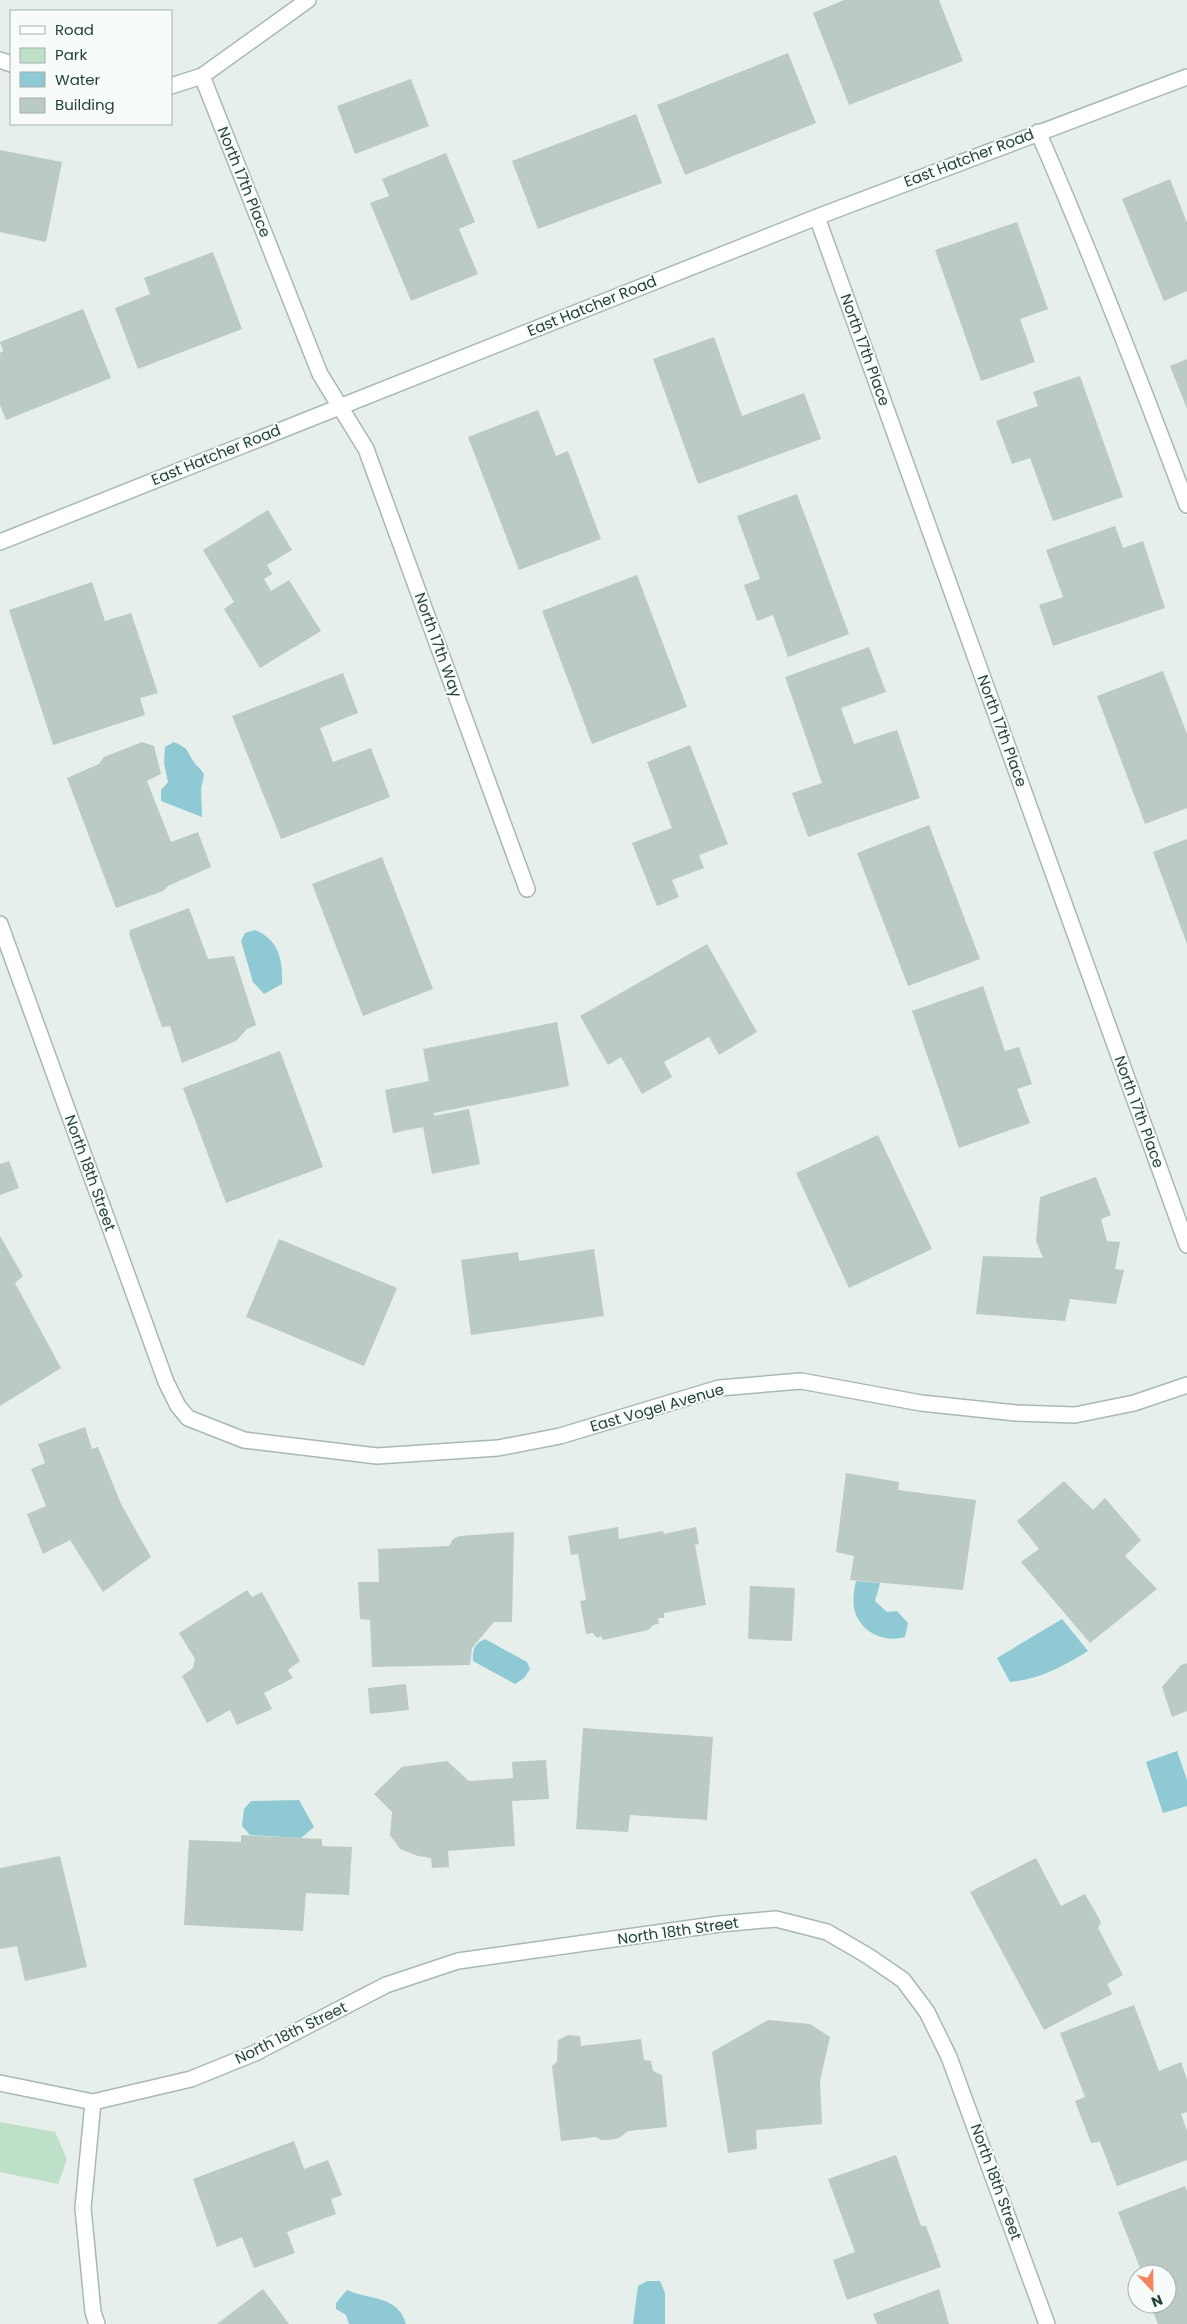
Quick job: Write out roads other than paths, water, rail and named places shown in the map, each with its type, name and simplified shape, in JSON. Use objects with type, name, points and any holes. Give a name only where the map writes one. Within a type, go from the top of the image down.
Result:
[{"type":"street","points":[[172,86],[202,76],[308,0]]},
{"type":"street","name":"North 17th Place","points":[[202,76],[320,374],[340,406]]},
{"type":"street","name":"East Hatcher Road","points":[[0,542],[817,217],[1187,77]]},
{"type":"street","points":[[1038,132],[1127,345],[1187,506]]},
{"type":"street","name":"North 17th Place","points":[[817,217],[1187,1245]]},
{"type":"street","name":"North 17th Way","points":[[340,406],[366,449],[526,890]]},
{"type":"street","name":"North 18th Street","points":[[0,924],[166,1382],[178,1406],[188,1418]]},
{"type":"street","name":"East Vogel Avenue","points":[[188,1418],[244,1440],[377,1456],[498,1448],[560,1436],[710,1391],[802,1381],[920,1403],[1016,1413],[1075,1415],[1134,1403],[1187,1384]]},
{"type":"street","name":"North 18th Street","points":[[93,2102],[191,2079],[255,2053],[386,1985],[458,1961],[711,1925],[776,1919],[827,1932],[868,1956],[903,1980],[927,2012],[949,2057],[1047,2324]]},
{"type":"street","points":[[0,2083],[93,2102],[83,2208],[93,2312],[97,2324]]},
{"type":"water","points":[[174,742],[187,750],[204,775],[201,789],[202,817],[161,801],[161,790],[168,782],[164,763],[165,747]]},
{"type":"water","points":[[255,930],[263,934],[274,945],[282,967],[282,984],[264,994],[253,982],[241,941],[245,933]]},
{"type":"water","points":[[856,1581],[880,1583],[875,1601],[887,1612],[897,1611],[908,1623],[905,1637],[890,1639],[882,1637],[875,1635],[863,1626],[854,1608]]},
{"type":"water","points":[[1062,1619],[1088,1651],[1050,1671],[1031,1678],[1010,1682],[997,1658]]},
{"type":"water","points":[[485,1639],[527,1662],[530,1669],[524,1678],[515,1684],[473,1661],[475,1647]]},
{"type":"water","points":[[1177,1751],[1187,1780],[1187,1806],[1163,1813],[1146,1762]]},
{"type":"water","points":[[299,1800],[314,1827],[301,1838],[250,1835],[242,1826],[244,1809],[251,1801]]},
{"type":"water","points":[[647,2281],[660,2281],[665,2293],[665,2324],[633,2324],[638,2286]]},
{"type":"water","points":[[347,2290],[390,2303],[402,2315],[406,2324],[349,2324],[346,2315],[336,2309],[336,2303]]}]
